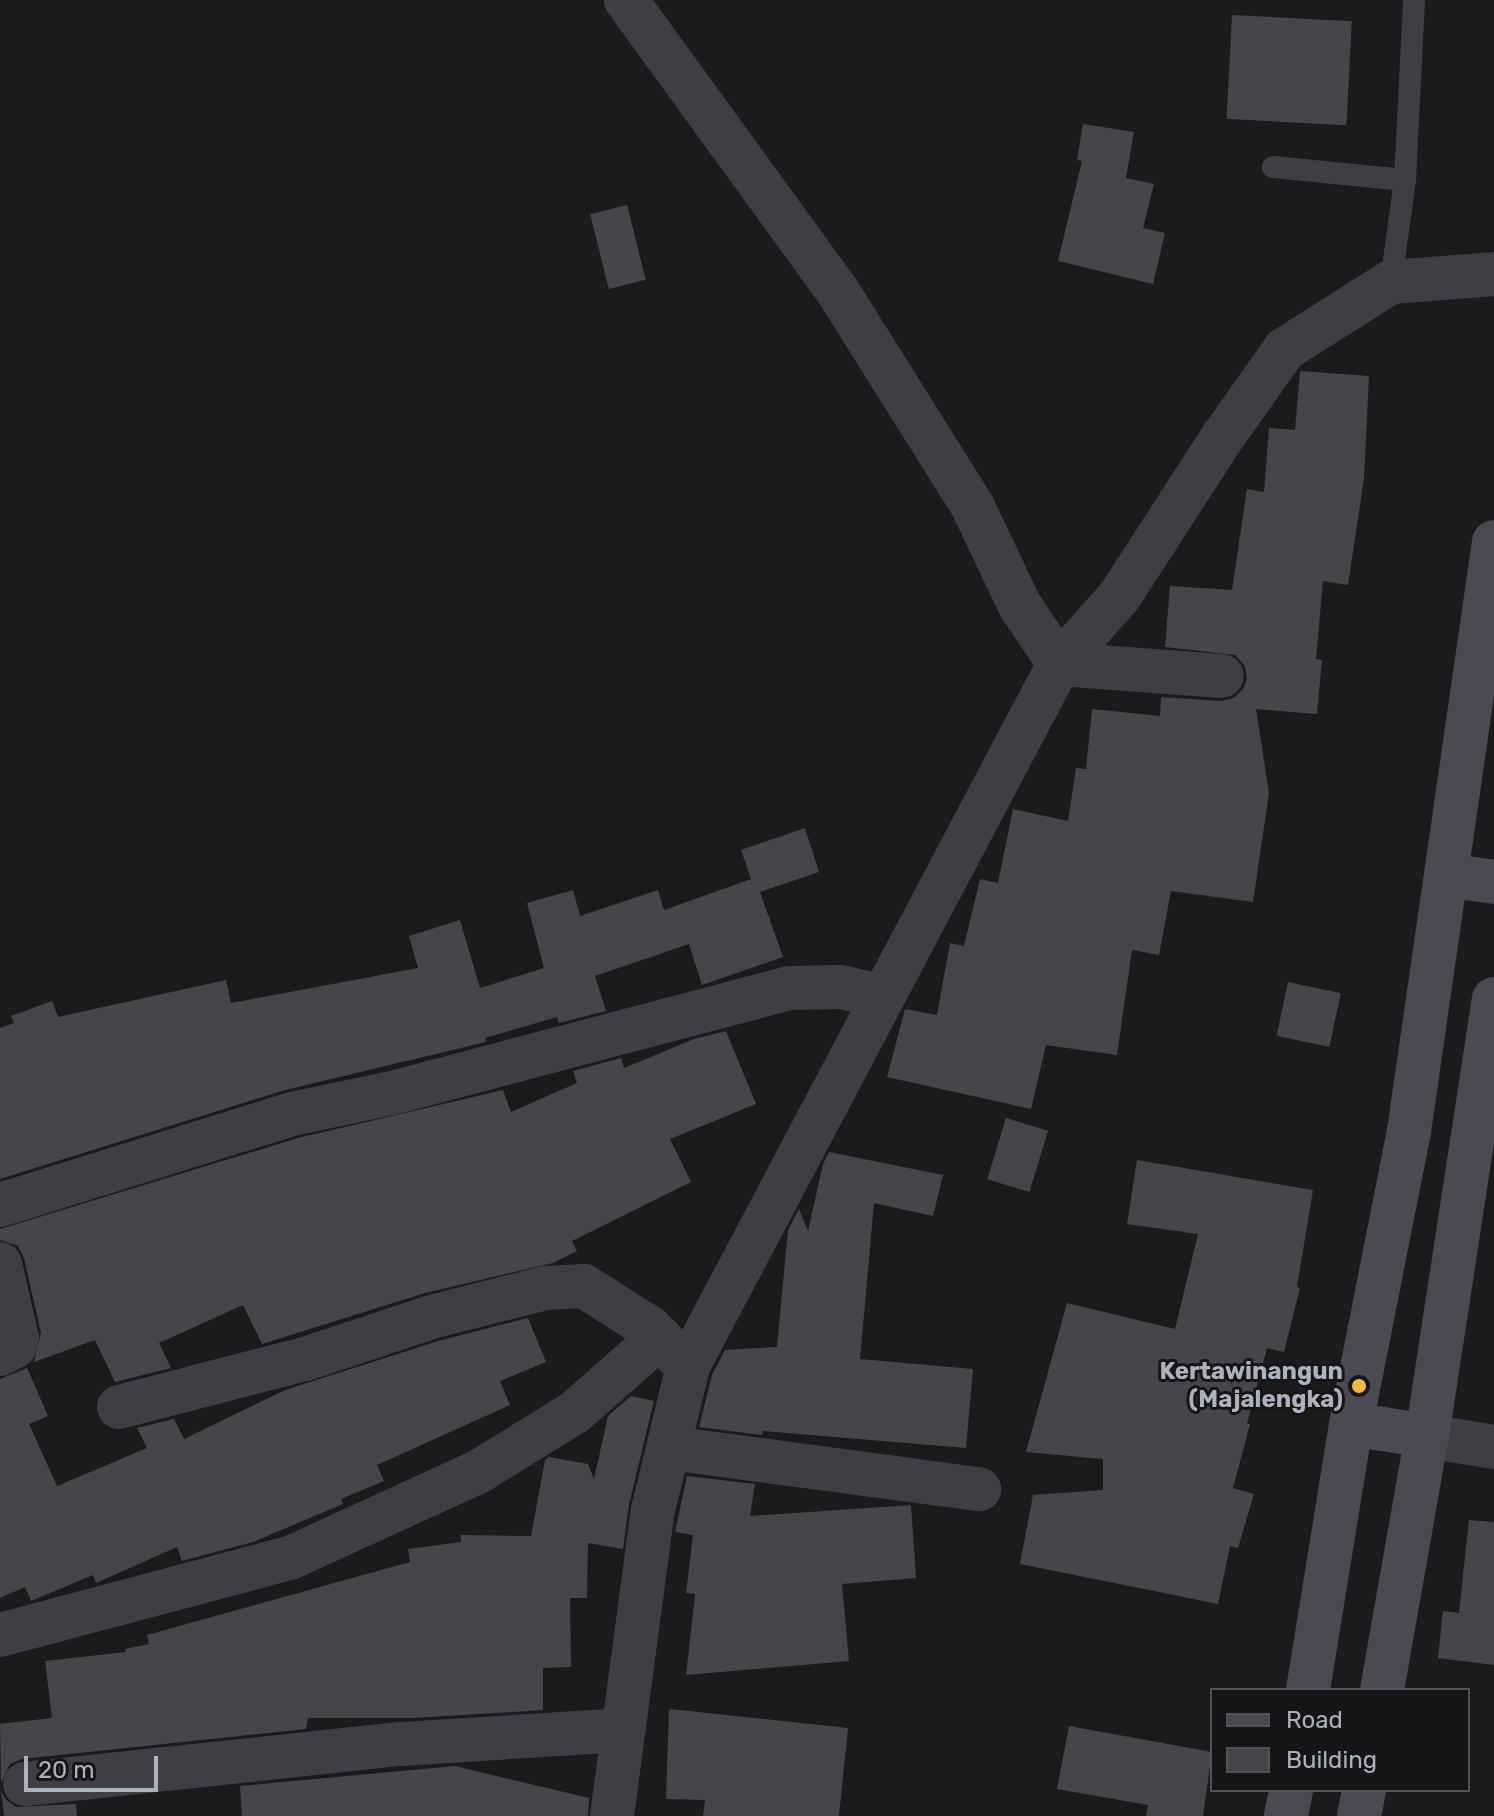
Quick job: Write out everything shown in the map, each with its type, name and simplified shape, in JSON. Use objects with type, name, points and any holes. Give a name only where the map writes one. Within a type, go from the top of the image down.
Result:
[{"type":"main road","points":[[1308,1688],[1351,1424],[1409,1131],[1494,542]]},
{"type":"main road","points":[[1446,875],[1494,882]]},
{"type":"main road","points":[[1382,1688],[1427,1436],[1494,999]]},
{"type":"main road","points":[[1351,1424],[1427,1436]]},
{"type":"main road","points":[[1286,1816],[1291,1792]]},
{"type":"main road","points":[[1359,1816],[1364,1792]]},
{"type":"street","points":[[626,0],[837,290],[973,507],[1019,604],[1059,664]]},
{"type":"street","points":[[0,1635],[290,1558],[478,1472],[575,1412],[655,1335],[1059,664],[1119,597],[1222,438],[1285,349],[1400,280],[1492,274]]},
{"type":"street","points":[[1059,664],[1222,676]]},
{"type":"street","points":[[0,1205],[292,1114],[405,1089],[789,988],[861,991]]},
{"type":"street","points":[[0,1264],[17,1338],[15,1346],[0,1354]]},
{"type":"street","points":[[119,1407],[305,1359],[431,1317],[546,1288],[584,1286],[655,1335],[670,1448],[653,1510],[612,1816]]},
{"type":"street","points":[[1427,1436],[1494,1447]]},
{"type":"street","points":[[670,1448],[979,1489]]},
{"type":"street","points":[[25,1784],[402,1744],[624,1730]]},
{"type":"lane","points":[[1400,280],[1414,0]]},
{"type":"lane","points":[[1273,167],[1405,180]]},
{"type":"building","points":[[1232,15],[1352,21],[1346,125],[1227,119]]},
{"type":"building","points":[[1083,124],[1134,132],[1126,178],[1154,184],[1143,228],[1165,233],[1153,284],[1058,261],[1082,161],[1077,160]]},
{"type":"building","points":[[627,205],[646,280],[609,289],[590,214]]},
{"type":"building","points":[[1300,371],[1369,376],[1364,478],[1348,585],[1323,581],[1316,659],[1322,660],[1317,714],[1256,709],[1269,793],[1253,902],[1171,891],[1159,955],[1132,950],[1117,1055],[1046,1045],[1031,1109],[887,1077],[905,1009],[937,1015],[950,943],[964,946],[980,879],[998,883],[1013,809],[1068,821],[1076,768],[1086,769],[1092,709],[1160,716],[1161,697],[1221,701],[1234,698],[1243,689],[1247,679],[1245,666],[1235,655],[1165,647],[1170,586],[1232,590],[1247,489],[1264,492],[1269,428],[1295,430]]},
{"type":"building","points":[[805,828],[819,872],[760,892],[783,957],[702,985],[689,944],[595,976],[606,1011],[559,1023],[557,1017],[485,1038],[486,1042],[285,1090],[0,1179],[0,1028],[14,1023],[11,1016],[52,1001],[58,1017],[226,980],[231,1003],[418,968],[409,936],[460,920],[480,988],[544,968],[527,903],[573,890],[580,916],[658,890],[664,910],[751,879],[741,850]]},
{"type":"building","points":[[1288,982],[1341,993],[1329,1047],[1277,1036]]},
{"type":"building","points":[[726,1031],[756,1104],[670,1139],[691,1182],[572,1241],[577,1251],[553,1263],[425,1293],[262,1344],[243,1305],[159,1343],[171,1368],[115,1382],[95,1340],[34,1362],[41,1333],[24,1258],[18,1246],[0,1240],[0,1229],[298,1138],[503,1090],[511,1112],[577,1083],[573,1071],[621,1058],[624,1068],[694,1039]]},
{"type":"building","points":[[1006,1118],[1048,1131],[1029,1192],[987,1179]]},
{"type":"building","points":[[829,1152],[943,1175],[933,1216],[874,1203],[860,1359],[973,1369],[966,1448],[763,1431],[762,1435],[699,1427],[712,1375],[725,1350],[777,1347],[788,1230],[799,1209],[808,1231],[823,1164]]},
{"type":"building","points":[[1137,1160],[1313,1190],[1297,1287],[1300,1288],[1284,1352],[1267,1348],[1247,1424],[1250,1424],[1233,1488],[1254,1494],[1238,1548],[1230,1546],[1218,1604],[1020,1564],[1033,1495],[1103,1490],[1103,1459],[1026,1452],[1067,1303],[1175,1329],[1198,1234],[1127,1224]]},
{"type":"building","points":[[528,1318],[546,1362],[500,1381],[510,1405],[377,1465],[384,1481],[341,1499],[343,1504],[253,1542],[182,1561],[177,1547],[96,1583],[93,1575],[31,1601],[25,1587],[0,1598],[0,1379],[27,1368],[48,1416],[29,1424],[57,1486],[147,1448],[137,1428],[174,1419],[184,1439],[285,1390],[438,1341]]},
{"type":"building","points":[[631,1396],[654,1401],[629,1504],[623,1549],[588,1543],[587,1598],[570,1598],[571,1667],[543,1668],[543,1710],[414,1718],[308,1718],[306,1729],[22,1759],[10,1764],[1,1783],[0,1724],[52,1718],[45,1661],[126,1652],[125,1649],[149,1644],[147,1635],[410,1562],[408,1549],[461,1542],[461,1535],[531,1536],[545,1460],[549,1457],[588,1464],[594,1479],[608,1416]]},
{"type":"building","points":[[687,1476],[755,1484],[750,1516],[911,1505],[916,1578],[842,1584],[849,1661],[686,1675],[695,1594],[686,1593],[693,1535],[675,1532]]},
{"type":"building","points":[[1469,1520],[1494,1522],[1494,1665],[1438,1658],[1443,1611],[1459,1613]]},
{"type":"building","points":[[669,1709],[848,1728],[839,1816],[703,1816],[705,1800],[666,1799]]},
{"type":"building","points":[[1069,1726],[1210,1752],[1203,1816],[1146,1816],[1148,1805],[1057,1789]]},
{"type":"building","points":[[455,1766],[589,1798],[588,1816],[242,1816],[240,1786]]},
{"type":"building","points":[[1,1790],[5,1799],[16,1807],[76,1804],[77,1816],[4,1816]]},
{"type":"place","name":"Kertawinangun (Majalengka)","points":[[1359,1386]]}]
